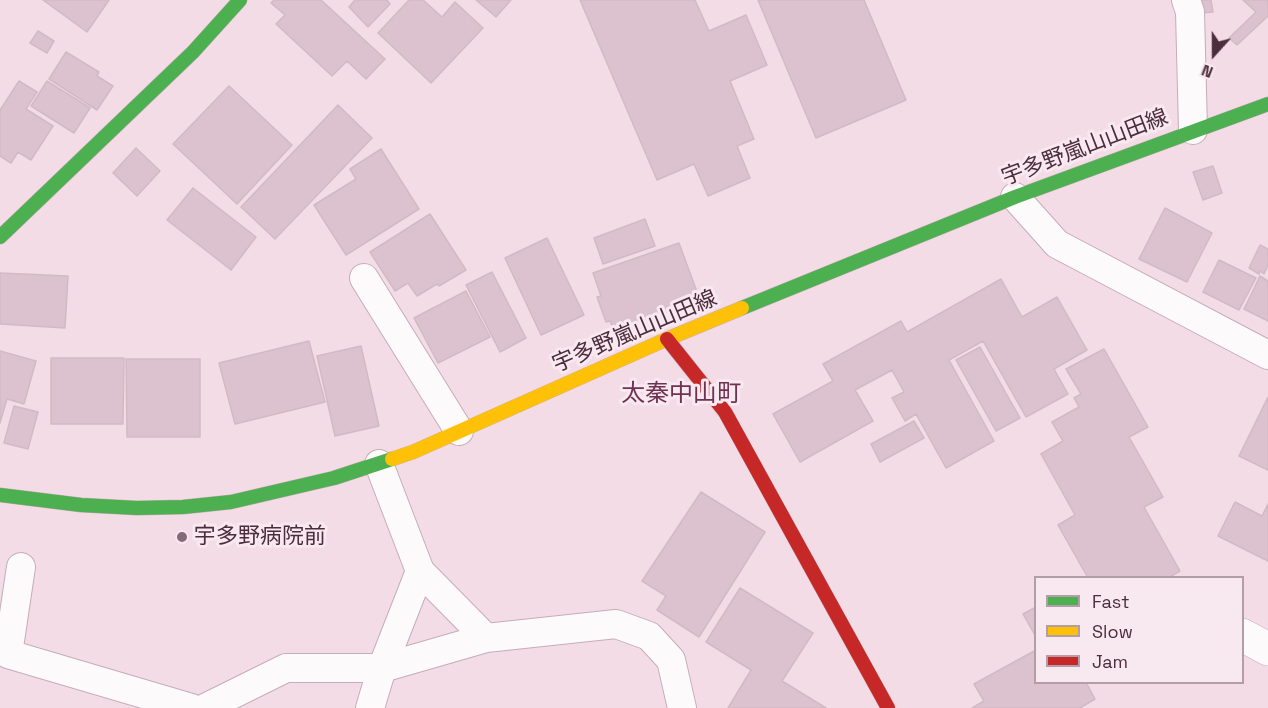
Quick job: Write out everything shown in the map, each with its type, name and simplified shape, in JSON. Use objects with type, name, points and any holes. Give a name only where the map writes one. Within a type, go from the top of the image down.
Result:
[{"type":"main road","points":[[0,237],[193,52],[240,0]]},
{"type":"main road","name":"宇多野嵐山山田線","points":[[0,495],[81,505],[183,507],[231,502],[299,487],[379,464],[413,452],[667,339],[1015,197],[1268,104]]},
{"type":"main road","points":[[667,339],[725,412],[888,708]]},
{"type":"street","points":[[1244,636],[1268,649]]},
{"type":"lane","points":[[1186,0],[1190,12],[1193,130]]},
{"type":"lane","points":[[1015,197],[1057,244],[1268,355]]},
{"type":"lane","points":[[364,278],[459,431]]},
{"type":"lane","points":[[379,464],[420,571],[486,638]]},
{"type":"lane","points":[[21,567],[8,654],[191,708]]},
{"type":"lane","points":[[370,708],[382,668],[420,571]]},
{"type":"lane","points":[[206,708],[286,668],[382,668],[486,638],[616,624],[649,636],[671,660],[682,708]]},
{"type":"building","points":[[43,0],[109,0],[87,32]]},
{"type":"building","points":[[274,0],[321,0],[385,59],[366,79],[347,61],[332,76],[276,24],[285,15],[271,3]]},
{"type":"building","points":[[355,0],[387,0],[390,4],[368,27],[349,7]]},
{"type":"building","points":[[409,0],[423,0],[442,17],[455,2],[483,28],[431,83],[378,33]]},
{"type":"building","points":[[476,0],[511,0],[496,17]]},
{"type":"building","points":[[580,0],[695,0],[709,31],[746,15],[767,65],[730,81],[754,139],[737,146],[750,178],[708,196],[694,164],[657,180]]},
{"type":"building","points":[[758,0],[864,0],[906,100],[816,138]]},
{"type":"building","points":[[1199,0],[1211,0],[1213,12],[1202,13]]},
{"type":"building","points":[[1243,0],[1268,0],[1268,16],[1237,45],[1229,38],[1256,12]]},
{"type":"building","points":[[38,31],[54,41],[47,53],[30,43]]},
{"type":"building","points":[[66,52],[99,72],[97,76],[113,86],[97,110],[49,79]]},
{"type":"building","points":[[19,81],[37,92],[26,109],[53,126],[31,160],[18,152],[11,163],[0,156],[0,110]]},
{"type":"building","points":[[47,81],[90,108],[74,133],[31,106]]},
{"type":"building","points":[[229,86],[292,145],[237,204],[173,144]]},
{"type":"building","points":[[338,105],[372,138],[275,239],[241,207]]},
{"type":"building","points":[[136,148],[160,171],[137,196],[113,173]]},
{"type":"building","points":[[381,149],[419,209],[346,255],[314,205],[356,179],[350,169]]},
{"type":"building","points":[[1213,166],[1222,193],[1203,200],[1193,172]]},
{"type":"building","points":[[193,188],[256,237],[231,270],[167,220]]},
{"type":"building","points":[[1165,208],[1212,233],[1187,282],[1139,259]]},
{"type":"building","points":[[430,214],[466,270],[417,296],[408,283],[395,291],[370,252]]},
{"type":"building","points":[[645,219],[655,246],[603,264],[594,238]]},
{"type":"building","points":[[547,238],[584,315],[541,335],[505,258]]},
{"type":"building","points":[[679,243],[700,300],[614,331],[610,321],[606,322],[597,297],[601,296],[593,273]]},
{"type":"building","points":[[1260,245],[1268,249],[1268,265],[1264,274],[1260,271],[1259,274],[1249,268]]},
{"type":"building","points":[[1219,260],[1256,278],[1239,310],[1203,292]]},
{"type":"building","points":[[492,272],[526,338],[500,352],[466,285]]},
{"type":"building","points":[[0,273],[68,276],[65,328],[0,324]]},
{"type":"building","points":[[1260,276],[1268,281],[1268,321],[1244,309]]},
{"type":"building","points":[[1001,279],[1022,317],[1057,297],[1087,350],[1054,369],[1068,394],[1026,417],[983,341],[949,360],[994,441],[946,468],[916,414],[905,421],[892,398],[904,392],[892,370],[855,390],[873,421],[800,462],[773,414],[833,381],[823,364],[901,321],[907,332]]},
{"type":"building","points":[[466,291],[490,337],[438,363],[414,318]]},
{"type":"building","points":[[309,341],[325,402],[235,424],[219,363]]},
{"type":"building","points":[[361,346],[379,426],[335,436],[317,356]]},
{"type":"building","points":[[980,347],[1020,418],[996,431],[956,360]]},
{"type":"building","points":[[1104,349],[1148,427],[1129,437],[1163,497],[1144,507],[1180,571],[1171,576],[1087,576],[1058,525],[1075,515],[1041,454],[1063,441],[1052,422],[1079,407],[1074,398],[1081,394],[1066,369]]},
{"type":"building","points":[[0,351],[36,361],[24,404],[7,399],[0,423]]},
{"type":"building","points":[[51,358],[124,358],[123,424],[51,424]]},
{"type":"building","points":[[126,359],[200,359],[200,437],[127,437]]},
{"type":"building","points":[[1268,397],[1268,470],[1239,456]]},
{"type":"building","points":[[14,406],[38,412],[28,449],[4,443]]},
{"type":"building","points":[[914,421],[924,438],[880,462],[871,444]]},
{"type":"building","points":[[701,492],[765,532],[699,637],[657,610],[666,596],[642,581]]},
{"type":"building","points":[[1235,502],[1262,516],[1268,504],[1268,561],[1218,536]]},
{"type":"building","points":[[740,588],[813,633],[782,681],[826,708],[728,708],[751,670],[706,642]]},
{"type":"building","points":[[1034,608],[1034,633],[1023,614]]},
{"type":"building","points":[[1034,651],[1034,684],[1087,684],[1095,699],[1080,708],[972,708],[984,701],[974,684]]},
{"type":"traffic: fast","points":[[0,237],[193,52],[240,0]]},
{"type":"traffic: fast","points":[[742,308],[1015,197],[1268,104]]},
{"type":"traffic: fast","points":[[0,495],[81,505],[137,508],[183,507],[231,502],[334,478],[392,459]]},
{"type":"traffic: slow","points":[[392,459],[413,452],[742,308]]},
{"type":"traffic: jam","points":[[667,339],[725,412],[888,708]]},
{"type":"place","name":"宇多野病院前","points":[[182,537]]},
{"type":"district","name":"太秦中山町","points":[[681,394]]}]
